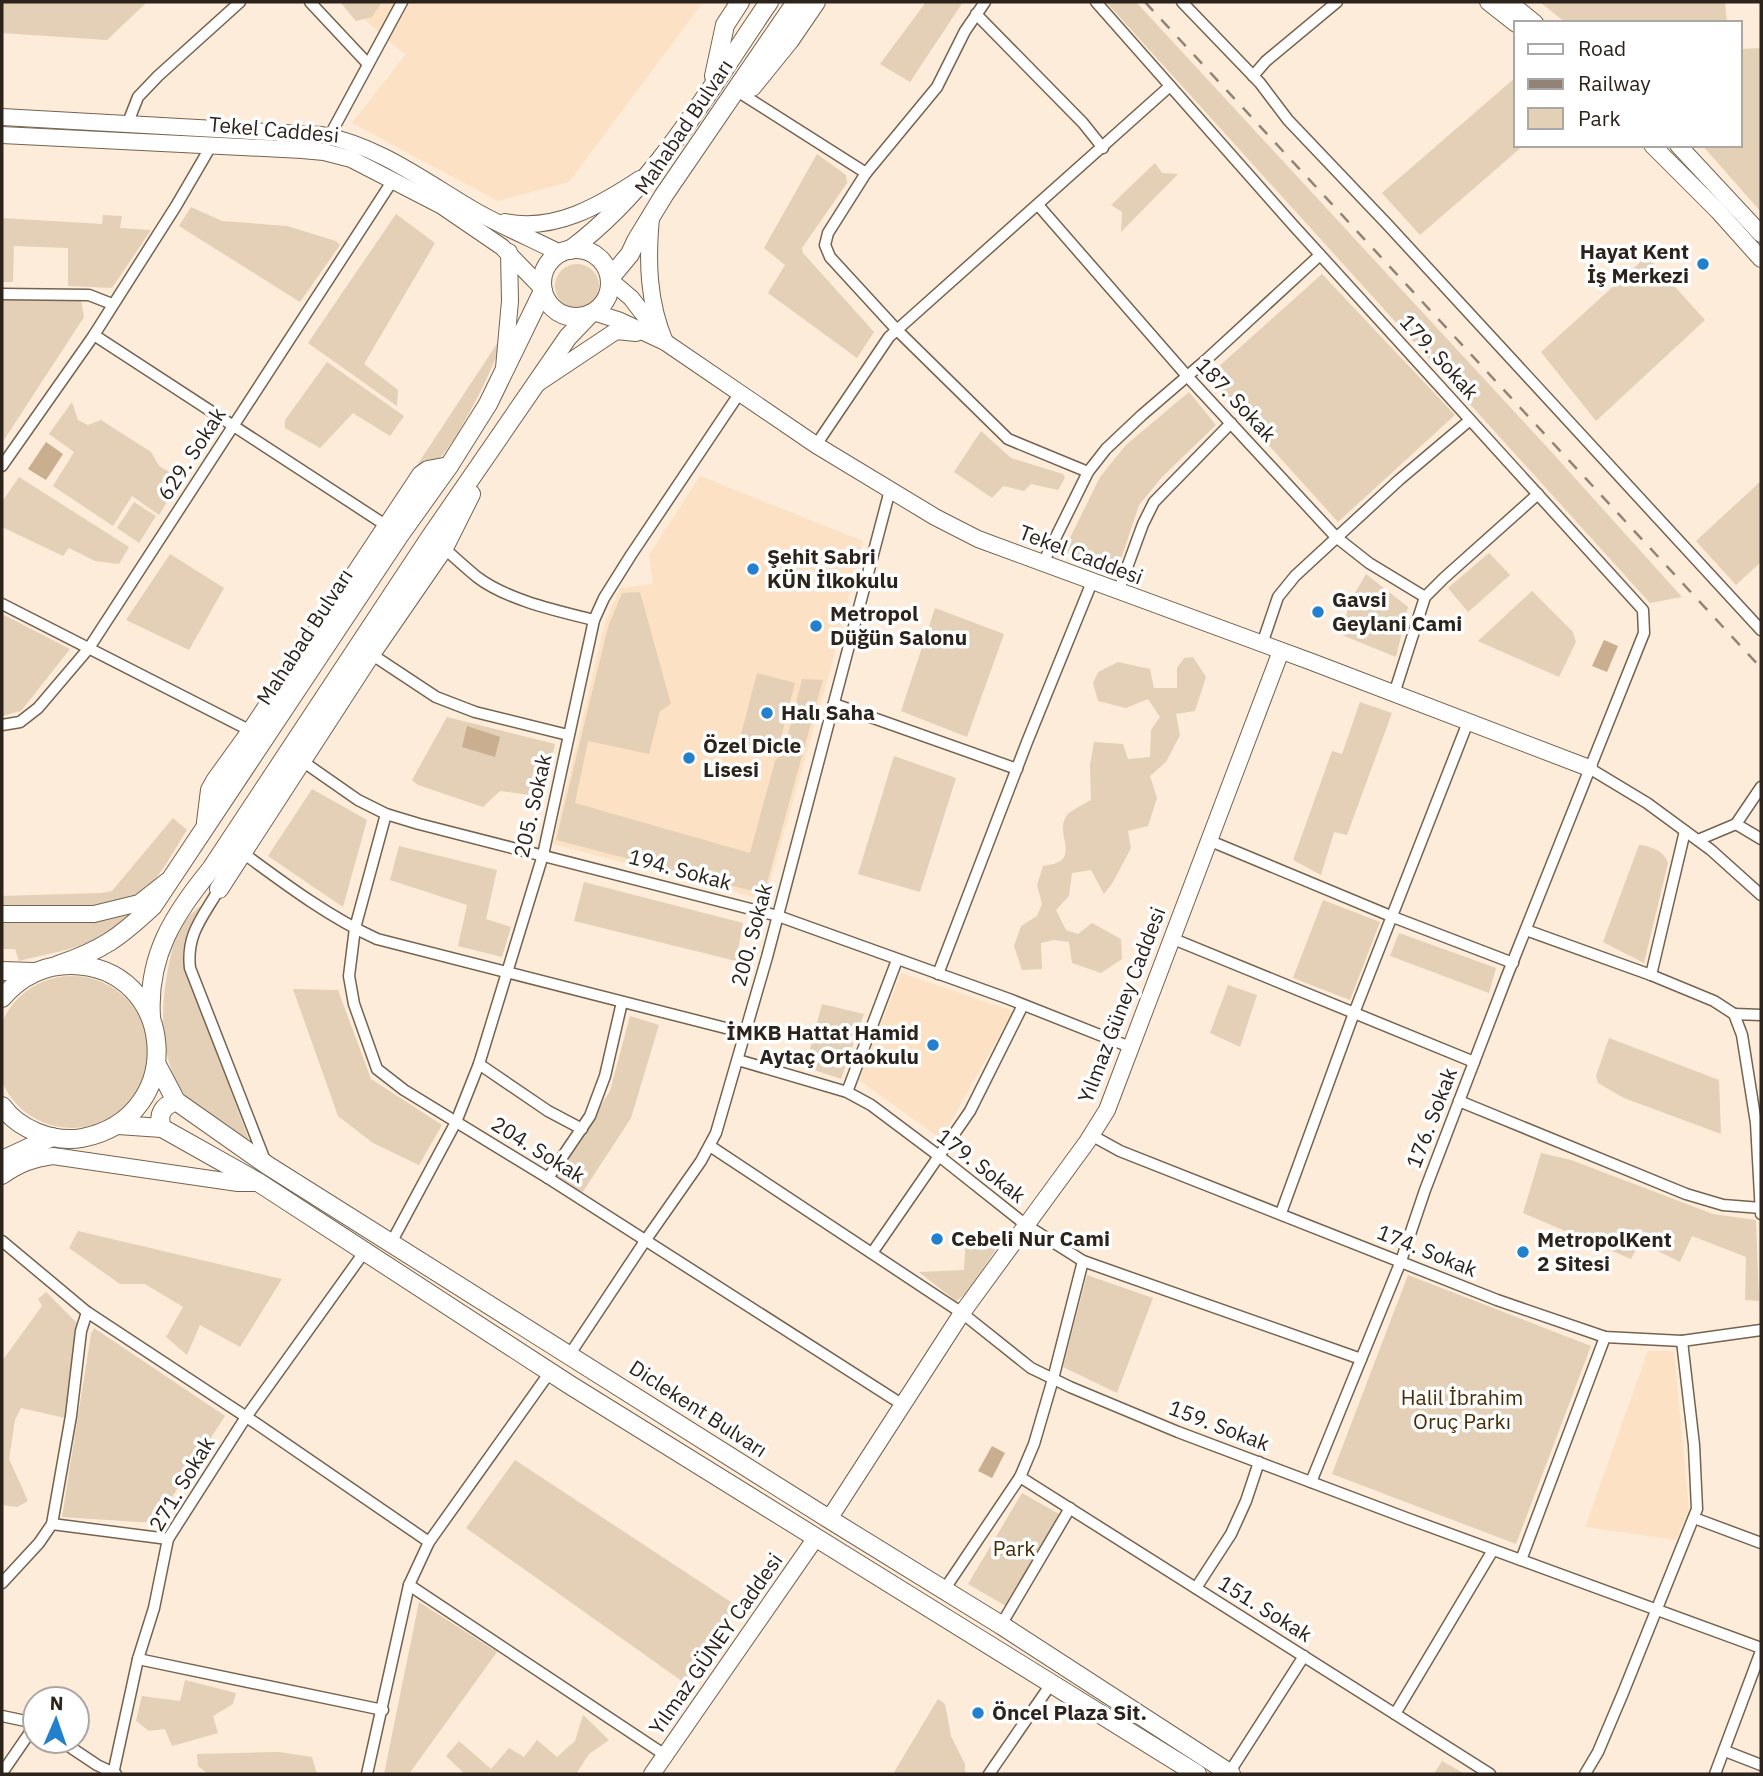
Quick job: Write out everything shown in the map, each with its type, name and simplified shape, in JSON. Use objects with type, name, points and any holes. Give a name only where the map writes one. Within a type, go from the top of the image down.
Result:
[{"type":"main road","points":[[711,87],[725,24],[740,2]]},
{"type":"main road","name":"Mahabad Bulvarı","points":[[565,251],[597,230],[668,151],[769,2]]},
{"type":"main road","name":"Mahabad Bulvarı","points":[[610,279],[630,254],[651,217],[796,2]]},
{"type":"main road","points":[[737,91],[752,87],[816,2]]},
{"type":"main road","points":[[2,1106],[27,1128],[52,1138],[75,1139],[97,1135],[118,1125],[132,1114],[144,1099],[157,1065],[157,1041],[150,1017],[149,998],[158,955],[166,933],[182,904],[211,869],[568,337],[605,301],[610,279],[606,267],[591,253],[565,251],[547,265],[543,273],[542,290],[551,307],[559,312],[576,317],[592,313]]},
{"type":"main road","name":"Mahabad Bulvarı","points":[[33,972],[90,954],[121,936],[153,906],[399,536],[449,466],[488,404],[542,290]]},
{"type":"main road","points":[[219,889],[371,654],[444,548],[504,429]]},
{"type":"main road","points":[[205,828],[210,790],[421,475],[428,470],[449,466]]},
{"type":"main road","points":[[211,869],[219,889]]},
{"type":"main road","points":[[58,965],[83,965],[104,971],[124,983],[139,998],[150,1017]]},
{"type":"main road","points":[[2,971],[33,972]]},
{"type":"main road","points":[[2,998],[12,986],[33,972]]},
{"type":"main road","name":"Diclekent Bulvarı","points":[[157,1065],[176,1101],[267,1165],[1001,1625],[1230,1774]]},
{"type":"main road","points":[[162,1128],[162,1111],[167,1104],[176,1101]]},
{"type":"main road","points":[[118,1125],[162,1128],[260,1183],[550,1372],[1197,1774]]},
{"type":"main road","points":[[2,1160],[52,1138]]},
{"type":"street","points":[[127,125],[138,97],[240,2]]},
{"type":"street","points":[[310,2],[368,64]]},
{"type":"street","points":[[329,137],[402,2]]},
{"type":"street","points":[[985,2],[976,13],[937,87],[866,173],[828,233],[825,244],[830,257],[897,330],[1008,439],[1088,472]]},
{"type":"street","name":"179. Sokak","points":[[1097,2],[1321,255],[1643,610],[1644,633],[1589,768]]},
{"type":"street","points":[[1182,2],[1761,630]]},
{"type":"street","points":[[1253,76],[1266,61],[1337,2]]},
{"type":"street","points":[[1488,2],[1514,22]]},
{"type":"street","points":[[1509,2],[1533,21]]},
{"type":"street","points":[[976,13],[1083,123],[1103,148]]},
{"type":"street","points":[[816,445],[876,356],[897,330],[1170,86]]},
{"type":"street","points":[[737,91],[866,173]]},
{"type":"street","points":[[2,117],[329,137],[354,143],[395,162],[493,220],[565,251]]},
{"type":"street","name":"Tekel Caddesi","points":[[2,135],[324,152],[351,159],[470,223],[509,252],[542,290]]},
{"type":"street","points":[[2,466],[94,335],[211,146]]},
{"type":"street","points":[[1654,147],[1761,259]]},
{"type":"street","points":[[1680,147],[1761,234]]},
{"type":"street","points":[[493,220],[520,225],[549,223],[606,201],[648,174]]},
{"type":"street","name":"629. Sokak","points":[[2,725],[20,722],[38,708],[89,648],[393,180]]},
{"type":"street","name":"187. Sokak","points":[[1038,205],[1187,376],[1336,537],[1368,563],[1425,597]]},
{"type":"street","points":[[651,217],[648,247],[650,282],[655,319],[665,342]]},
{"type":"street","points":[[503,372],[510,301],[509,252]]},
{"type":"street","points":[[1042,563],[1088,472],[1106,449],[1321,255]]},
{"type":"street","points":[[610,279],[631,298],[665,342]]},
{"type":"street","points":[[2,294],[89,295],[113,304]]},
{"type":"street","name":"Tekel Caddesi","points":[[592,313],[622,322],[665,342],[816,445],[978,539],[1589,768]]},
{"type":"street","points":[[534,387],[616,331],[631,331],[665,342]]},
{"type":"street","points":[[94,335],[387,526]]},
{"type":"street","name":"205. Sokak","points":[[391,1243],[456,1122],[479,1064],[542,855],[594,620],[604,598],[631,555],[739,394]]},
{"type":"street","points":[[1262,644],[1278,597],[1295,576],[1471,420]]},
{"type":"street","points":[[1118,592],[1154,502],[1231,423]]},
{"type":"street","name":"200. Sokak","points":[[570,1354],[710,1146],[716,1133],[778,916],[890,490]]},
{"type":"street","points":[[1394,694],[1425,597],[1538,494]]},
{"type":"street","points":[[444,548],[478,578],[499,590],[555,610],[594,620]]},
{"type":"street","points":[[938,974],[1092,582]]},
{"type":"street","points":[[2,604],[251,731]]},
{"type":"street","name":"Yılmaz Güney Caddesi","points":[[829,1519],[962,1313],[1107,1110],[1281,651]]},
{"type":"street","points":[[371,654],[436,697],[475,712],[569,735]]},
{"type":"street","points":[[834,704],[1017,769]]},
{"type":"street","points":[[1281,1213],[1354,1013],[1468,722]]},
{"type":"street","name":"194. Sokak","points":[[302,761],[358,800],[386,814],[778,916],[1130,1047]]},
{"type":"street","points":[[1589,768],[1647,803],[1698,840],[1761,895]]},
{"type":"street","name":"176. Sokak","points":[[1311,1482],[1401,1261],[1459,1101],[1589,768]]},
{"type":"street","points":[[1698,840],[1736,824],[1761,787]]},
{"type":"street","name":"204. Sokak","points":[[386,814],[355,929],[349,976],[350,987],[377,1069],[393,1082],[904,1405]]},
{"type":"street","points":[[1736,824],[1761,839]]},
{"type":"street","points":[[1651,975],[1685,831]]},
{"type":"street","points":[[1208,840],[1393,917],[1513,963]]},
{"type":"street","points":[[243,853],[293,890],[355,929],[377,939],[745,1034]]},
{"type":"street","points":[[2,914],[94,914],[107,911],[139,903],[174,874]]},
{"type":"street","points":[[219,889],[192,935],[190,968],[267,1165]]},
{"type":"street","points":[[1526,930],[1651,975],[1714,1001],[1734,1014],[1761,1015]]},
{"type":"street","points":[[1171,938],[1474,1062]]},
{"type":"street","points":[[847,1092],[897,960]]},
{"type":"street","points":[[548,1178],[590,1116],[605,1076],[622,1002]]},
{"type":"street","points":[[872,1253],[970,1111],[1023,1005]]},
{"type":"street","points":[[1734,1014],[1742,1035],[1756,1123],[1761,1214]]},
{"type":"street","name":"179. Sokak","points":[[738,1060],[847,1092],[871,1105],[1026,1226],[1083,1261],[1361,1359]]},
{"type":"street","points":[[479,1064],[548,1111],[582,1129]]},
{"type":"street","points":[[1459,1101],[1686,1194],[1723,1205],[1761,1208]]},
{"type":"street","name":"174. Sokak","points":[[1091,1135],[1120,1151],[1497,1300],[1605,1337],[1682,1341],[1761,1330]]},
{"type":"street","name":"159. Sokak","points":[[710,1146],[962,1313],[1031,1367],[1053,1379],[1178,1432],[1659,1609],[1761,1650]]},
{"type":"street","points":[[2,1176],[18,1164],[53,1156],[238,1183],[260,1183]]},
{"type":"street","points":[[2,1241],[87,1312],[429,1542]]},
{"type":"street","name":"271. Sokak","points":[[114,1773],[138,1659],[154,1608],[168,1539],[246,1417],[365,1251]]},
{"type":"street","points":[[944,1590],[1020,1477],[1034,1444],[1083,1261]]},
{"type":"street","points":[[2,1583],[39,1543],[52,1524],[71,1416],[81,1331],[87,1312]]},
{"type":"street","points":[[1521,1560],[1605,1337]]},
{"type":"street","points":[[1585,1774],[1598,1752],[1659,1609],[1694,1518],[1698,1495],[1682,1341]]},
{"type":"street","points":[[367,1774],[409,1585],[429,1542],[550,1372]]},
{"type":"street","points":[[1196,1588],[1231,1534],[1259,1462]]},
{"type":"street","name":"151. Sokak","points":[[1020,1477],[1490,1774]]},
{"type":"street","points":[[1001,1625],[1070,1508]]},
{"type":"street","points":[[1694,1518],[1761,1543]]},
{"type":"street","points":[[52,1524],[168,1539]]},
{"type":"street","name":"Yılmaz GÜNEY Caddesi","points":[[652,1774],[815,1539]]},
{"type":"street","points":[[1395,1714],[1493,1550]]},
{"type":"street","points":[[409,1585],[665,1755]]},
{"type":"street","points":[[1715,1774],[1761,1650]]},
{"type":"street","points":[[1230,1774],[1304,1656]]},
{"type":"street","points":[[138,1659],[383,1710]]},
{"type":"street","points":[[989,1774],[1051,1684]]},
{"type":"street","points":[[2,1716],[21,1721]]},
{"type":"street","points":[[2,1773],[21,1745]]},
{"type":"street","points":[[1725,1751],[1761,1765]]},
{"type":"street","points":[[82,1755],[114,1773]]},
{"type":"shaded area","points":[[345,2],[703,2],[569,182],[498,201],[352,123],[406,54]]},
{"type":"shaded area","points":[[46,442],[63,454],[46,480],[28,469]]},
{"type":"shaded area","name":"Özel Dicle Lisesi","points":[[700,476],[863,541],[830,671],[765,900],[553,844],[605,623],[620,588],[653,584],[649,555]]},
{"type":"shaded area","points":[[1604,640],[1618,646],[1607,672],[1592,666]]},
{"type":"shaded area","points":[[467,726],[500,737],[495,757],[462,747]]},
{"type":"shaded area","name":"İMKB Hattat Hamid Aytaç Ortaokulu","points":[[901,973],[1013,1011],[941,1139],[859,1080]]},
{"type":"shaded area","points":[[1648,1351],[1674,1351],[1689,1509],[1676,1540],[1585,1527]]},
{"type":"shaded area","points":[[992,1446],[1005,1453],[992,1478],[978,1471]]},
{"type":"green space","points":[[2,2],[147,2],[107,40],[2,33]]},
{"type":"green space","points":[[340,2],[382,2],[372,17],[356,21]]},
{"type":"green space","points":[[926,2],[963,2],[910,82],[880,64]]},
{"type":"green space","points":[[1106,2],[1136,2],[1682,597],[1650,603]]},
{"type":"green space","points":[[1540,2],[1725,2],[1727,21],[1564,21]]},
{"type":"green space","points":[[1761,48],[1761,212],[1704,147],[1742,147],[1742,49]]},
{"type":"green space","points":[[1514,79],[1514,147],[1522,147],[1420,235],[1382,193]]},
{"type":"green space","points":[[817,154],[846,175],[847,183],[802,248],[803,253],[874,332],[857,358],[768,293],[785,265],[764,248]]},
{"type":"green space","points":[[1155,163],[1162,173],[1178,174],[1121,232],[1122,212],[1111,205]]},
{"type":"green space","points":[[191,207],[222,221],[287,226],[336,241],[340,245],[300,302],[179,226]]},
{"type":"green space","points":[[396,214],[435,243],[364,364],[398,390],[397,406],[308,343]]},
{"type":"green space","points":[[103,215],[122,216],[120,228],[151,230],[112,288],[68,286],[68,248],[14,246],[13,282],[2,282],[2,218],[102,224]]},
{"type":"green space","points":[[1647,256],[1705,320],[1596,421],[1541,352]]},
{"type":"green space","points":[[577,264],[593,270],[599,286],[593,302],[577,308],[561,302],[555,286],[561,270]]},
{"type":"green space","points":[[1322,274],[1455,415],[1338,522],[1207,377]]},
{"type":"green space","points":[[2,299],[81,300],[84,317],[2,443]]},
{"type":"green space","points":[[504,333],[487,379],[449,447],[441,457],[412,473]]},
{"type":"green space","points":[[327,362],[404,416],[390,436],[353,413],[320,448],[285,428],[285,420]]},
{"type":"green space","points":[[1189,392],[1216,425],[1162,477],[1139,505],[1117,571],[1063,552],[1100,477],[1126,445]]},
{"type":"green space","points":[[72,402],[78,420],[88,425],[101,420],[151,452],[159,466],[181,479],[159,515],[132,496],[113,526],[53,486],[74,452],[49,434]]},
{"type":"green space","points":[[981,431],[1011,458],[1063,474],[1065,478],[1058,490],[1031,484],[1024,491],[1003,486],[992,498],[954,472]]},
{"type":"green space","points":[[19,477],[129,547],[119,564],[95,561],[69,548],[63,556],[2,527],[2,502]]},
{"type":"green space","points":[[1761,481],[1761,562],[1736,585],[1696,541]]},
{"type":"green space","points":[[134,502],[156,516],[139,543],[117,528]]},
{"type":"green space","points":[[1489,553],[1510,575],[1468,612],[1448,588]]},
{"type":"green space","points":[[170,554],[224,588],[189,650],[126,620]]},
{"type":"green space","points":[[1366,574],[1408,607],[1396,657],[1342,635],[1349,603]]},
{"type":"green space","points":[[1532,591],[1573,632],[1576,642],[1559,677],[1478,641]]},
{"type":"green space","points":[[640,592],[671,704],[660,711],[649,754],[588,741],[575,803],[750,853],[775,761],[784,750],[802,679],[823,680],[764,894],[556,840],[608,627],[622,593]]},
{"type":"green space","points":[[935,608],[1004,634],[967,737],[901,711]]},
{"type":"green space","points":[[2,614],[70,649],[21,711],[2,716]]},
{"type":"green space","points":[[1193,657],[1206,677],[1195,711],[1176,714],[1180,735],[1166,762],[1150,776],[1157,798],[1148,826],[1128,831],[1131,848],[1104,894],[1091,870],[1072,873],[1069,896],[1056,910],[1066,930],[1078,934],[1092,923],[1121,939],[1122,959],[1101,973],[1072,963],[1069,942],[1053,940],[1041,943],[1042,969],[1022,970],[1014,946],[1021,926],[1037,916],[1042,904],[1037,885],[1043,866],[1056,863],[1063,859],[1066,853],[1063,823],[1067,815],[1091,800],[1090,765],[1094,742],[1123,744],[1128,759],[1150,757],[1151,730],[1160,717],[1148,699],[1126,708],[1098,701],[1093,683],[1098,672],[1118,662],[1150,669],[1154,688],[1177,688],[1177,668],[1184,658]]},
{"type":"green space","name":"Halı Saha","points":[[757,673],[795,683],[777,754],[739,742]]},
{"type":"green space","points":[[1360,702],[1392,713],[1347,835],[1334,832],[1321,875],[1293,860],[1332,751],[1342,754]]},
{"type":"green space","points":[[447,717],[555,744],[544,797],[500,791],[483,807],[418,785],[412,780]]},
{"type":"green space","points":[[894,756],[956,778],[920,892],[858,874]]},
{"type":"green space","points":[[312,789],[367,820],[343,907],[268,856]]},
{"type":"green space","points":[[173,818],[187,830],[159,874],[139,895],[126,901],[92,908],[2,909],[2,896],[112,891]]},
{"type":"green space","points":[[1639,845],[1656,850],[1668,863],[1644,963],[1603,942]]},
{"type":"green space","points":[[399,846],[497,870],[486,919],[511,927],[502,957],[458,946],[467,905],[390,880]]},
{"type":"green space","points":[[584,882],[743,923],[736,961],[574,921]]},
{"type":"green space","points":[[1323,900],[1380,922],[1350,1000],[1293,978]]},
{"type":"green space","points":[[202,905],[184,943],[185,969],[249,1140],[197,1108],[183,1092],[168,1060],[163,1005],[172,950],[182,925]]},
{"type":"green space","points":[[145,906],[105,935],[70,949],[19,961],[15,949],[2,949],[2,920]]},
{"type":"green space","points":[[1399,933],[1496,968],[1489,993],[1390,956]]},
{"type":"green space","points":[[57,978],[87,978],[114,989],[135,1010],[146,1037],[146,1067],[135,1094],[114,1115],[87,1126],[57,1126],[30,1115],[9,1094],[-1,1070],[-1,1034],[9,1010],[30,989]]},
{"type":"green space","points":[[1228,985],[1257,995],[1240,1047],[1210,1033]]},
{"type":"green space","points":[[293,989],[338,990],[371,1079],[442,1125],[419,1165],[373,1143],[338,1116]]},
{"type":"green space","points":[[822,1004],[864,1014],[841,1079],[805,1067]]},
{"type":"green space","points":[[630,1016],[659,1025],[631,1118],[582,1193],[557,1176],[610,1091]]},
{"type":"green space","points":[[1609,1038],[1719,1080],[1721,1134],[1624,1098],[1598,1083],[1596,1076]]},
{"type":"green space","points":[[1541,1153],[1571,1160],[1713,1214],[1756,1220],[1759,1301],[1745,1300],[1746,1257],[1692,1236],[1680,1262],[1640,1242],[1631,1259],[1523,1213]]},
{"type":"green space","points":[[78,1231],[282,1279],[240,1347],[200,1325],[187,1355],[166,1337],[183,1307],[145,1284],[120,1284],[69,1248]]},
{"type":"green space","points":[[966,1235],[1006,1235],[965,1294],[956,1301],[919,1272],[964,1270]]},
{"type":"green space","points":[[1087,1275],[1153,1298],[1117,1393],[1063,1367]]},
{"type":"green space","name":"Halil İbrahim Oruç Parkı","points":[[1408,1275],[1591,1346],[1516,1544],[1332,1474]]},
{"type":"green space","points":[[46,1292],[78,1324],[65,1418],[21,1408],[15,1420],[9,1459],[28,1501],[17,1507],[2,1505],[2,1361],[42,1306],[38,1299]]},
{"type":"green space","points":[[94,1328],[225,1416],[155,1523],[62,1517]]},
{"type":"green space","points":[[515,1460],[737,1606],[686,1684],[466,1528]]},
{"type":"green space","name":"Park","points":[[1022,1493],[1059,1514],[1006,1606],[968,1584]]},
{"type":"green space","points":[[419,1602],[497,1652],[409,1774],[384,1774]]},
{"type":"green space","points":[[185,1680],[236,1693],[233,1704],[213,1716],[218,1733],[172,1746],[165,1729],[149,1731],[136,1721],[142,1696],[180,1701]]},
{"type":"green space","points":[[938,1699],[945,1704],[951,1736],[965,1764],[965,1773],[893,1774]]},
{"type":"green space","points":[[583,1715],[609,1740],[589,1754],[576,1774],[465,1774],[446,1756],[459,1741],[491,1769],[509,1748],[524,1757],[537,1740],[557,1757],[575,1741]]},
{"type":"green space","points":[[279,1752],[312,1757],[317,1774],[208,1774],[198,1766],[197,1754]]},
{"type":"green space","points":[[1442,1761],[1465,1774],[1434,1774]]},
{"type":"railway","points":[[1145,2],[1761,668]]},
{"type":"place","name":"Hayat Kent İş Merkezi","points":[[1703,264]]},
{"type":"place","name":"Şehit Sabri KÜN İlkokulu","points":[[753,569]]},
{"type":"place","name":"Gavsi Geylani Cami","points":[[1318,612]]},
{"type":"place","name":"Metropol Düğün Salonu","points":[[816,626]]},
{"type":"place","name":"Halı Saha","points":[[767,713]]},
{"type":"place","name":"Özel Dicle Lisesi","points":[[689,758]]},
{"type":"place","name":"İMKB Hattat Hamid Aytaç Ortaokulu","points":[[933,1045]]},
{"type":"place","name":"Cebeli Nur Cami","points":[[937,1239]]},
{"type":"place","name":"MetropolKent 2 Sitesi","points":[[1523,1252]]},
{"type":"place","name":"Öncel Plaza Sit.","points":[[978,1713]]}]
